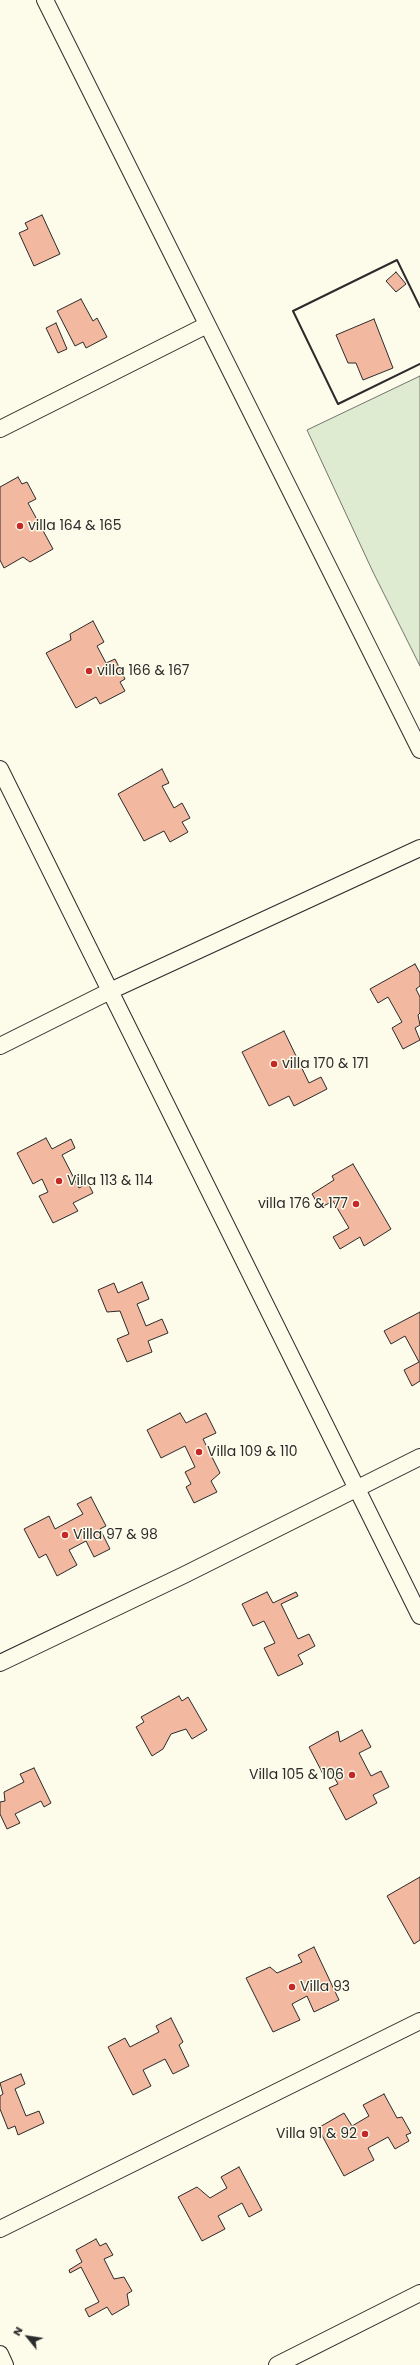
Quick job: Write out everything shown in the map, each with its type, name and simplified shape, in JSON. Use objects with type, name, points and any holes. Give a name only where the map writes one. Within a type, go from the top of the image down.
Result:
[{"type":"street","points":[[45,0],[420,750]]},
{"type":"street","points":[[0,429],[207,325]]},
{"type":"street","points":[[0,769],[358,1488],[420,1616]]},
{"type":"street","points":[[0,1046],[110,991],[420,848]]},
{"type":"street","points":[[0,1663],[184,1575],[420,1456]]},
{"type":"street","points":[[0,2229],[420,2021]]},
{"type":"street","points":[[277,2365],[420,2293]]},
{"type":"street","points":[[0,2354],[5,2365]]},
{"type":"green space","points":[[420,376],[420,666],[373,572],[307,430]]},
{"type":"building","points":[[42,215],[60,254],[34,266],[19,233],[28,229],[25,223]]},
{"type":"building","points":[[396,272],[406,284],[396,292],[386,281]]},
{"type":"building","points":[[81,299],[93,321],[97,318],[107,337],[86,348],[83,342],[75,346],[57,311]]},
{"type":"building","points":[[374,319],[393,368],[363,380],[356,363],[348,363],[336,335]]},
{"type":"building","points":[[56,323],[67,349],[58,353],[46,328]]},
{"type":"building","name":"villa 164 & 165","points":[[18,477],[22,484],[27,482],[36,499],[28,503],[53,549],[30,562],[23,557],[4,568],[0,560],[0,487]]},
{"type":"building","name":"villa 166 & 167","points":[[93,621],[104,642],[97,646],[106,663],[115,659],[125,679],[120,682],[125,691],[100,704],[96,697],[76,708],[46,653],[71,640],[70,634]]},
{"type":"building","points":[[162,769],[169,783],[162,786],[174,808],[182,803],[190,818],[182,822],[188,832],[170,842],[164,831],[144,841],[118,794]]},
{"type":"building","points":[[415,964],[420,973],[420,986],[416,989],[420,997],[420,1013],[418,1015],[420,1025],[415,1028],[420,1040],[403,1049],[392,1028],[402,1022],[388,997],[378,1003],[370,989]]},
{"type":"building","name":"villa 170 & 171","points":[[284,1031],[309,1083],[321,1077],[327,1089],[294,1106],[289,1096],[269,1106],[242,1052]]},
{"type":"building","name":"Villa 113 & 114","points":[[46,1138],[52,1149],[71,1139],[75,1148],[62,1155],[79,1188],[88,1183],[93,1193],[73,1203],[78,1211],[53,1223],[39,1196],[48,1192],[42,1179],[33,1184],[17,1153]]},
{"type":"building","name":"villa 176 & 177","points":[[353,1164],[391,1229],[364,1246],[360,1237],[340,1249],[333,1237],[349,1228],[333,1201],[320,1208],[312,1194],[334,1180],[332,1176]]},
{"type":"building","points":[[142,1282],[149,1299],[137,1304],[146,1326],[162,1319],[168,1333],[148,1341],[152,1352],[127,1362],[117,1339],[129,1334],[120,1311],[107,1312],[98,1290],[114,1283],[118,1293]]},
{"type":"building","points":[[420,1312],[420,1381],[412,1386],[404,1370],[419,1362],[405,1336],[391,1344],[384,1331]]},
{"type":"building","name":"Villa 109 & 110","points":[[180,1413],[186,1423],[206,1413],[216,1433],[203,1439],[220,1473],[211,1481],[217,1492],[194,1503],[186,1487],[191,1484],[185,1472],[195,1467],[185,1446],[161,1458],[147,1430]]},
{"type":"building","name":"Villa 97 & 98","points":[[91,1497],[106,1526],[100,1529],[110,1549],[94,1557],[86,1541],[69,1550],[77,1565],[57,1576],[46,1554],[39,1558],[24,1529],[49,1516],[55,1529],[83,1514],[77,1504]]},
{"type":"building","points":[[267,1592],[273,1603],[296,1592],[298,1596],[281,1604],[298,1639],[309,1634],[315,1646],[298,1655],[303,1664],[278,1676],[264,1648],[275,1643],[264,1621],[253,1626],[242,1604]]},
{"type":"building","points":[[179,1696],[182,1701],[188,1697],[207,1730],[192,1739],[186,1729],[171,1734],[163,1749],[152,1756],[136,1727],[144,1722],[141,1717]]},
{"type":"building","name":"Villa 105 & 106","points":[[362,1730],[371,1747],[359,1753],[371,1776],[381,1771],[389,1787],[373,1795],[377,1803],[346,1820],[329,1788],[338,1784],[330,1770],[323,1774],[309,1747],[338,1731],[340,1742]]},
{"type":"building","points":[[34,1768],[51,1803],[44,1807],[41,1801],[15,1814],[20,1823],[7,1829],[0,1814],[0,1802],[5,1801],[4,1792],[24,1782],[20,1774]]},
{"type":"building","points":[[420,1877],[420,1940],[414,1944],[387,1896]]},
{"type":"building","name":"Villa 93","points":[[314,1947],[339,2000],[314,2012],[307,1996],[292,2004],[300,2020],[273,2032],[246,1978],[270,1967],[277,1973],[302,1962],[298,1955]]},
{"type":"building","points":[[171,2018],[183,2042],[179,2045],[189,2066],[173,2074],[165,2059],[143,2070],[151,2086],[133,2095],[108,2047],[125,2038],[130,2047],[159,2032],[156,2026]]},
{"type":"building","points":[[21,2074],[25,2084],[15,2089],[26,2116],[39,2111],[44,2123],[18,2135],[15,2126],[8,2129],[0,2109],[0,2096],[3,2094],[0,2083]]},
{"type":"building","name":"Villa 91 & 92","points":[[384,2094],[397,2118],[402,2117],[411,2133],[406,2135],[409,2141],[395,2149],[388,2137],[368,2148],[374,2160],[344,2176],[318,2128],[344,2113],[352,2126],[369,2116],[363,2105]]},
{"type":"building","points":[[239,2167],[262,2210],[249,2217],[242,2203],[218,2216],[225,2229],[202,2241],[178,2197],[197,2187],[210,2198],[227,2188],[221,2177]]},
{"type":"building","points":[[96,2239],[100,2246],[106,2243],[113,2255],[104,2259],[114,2279],[124,2277],[132,2291],[127,2294],[129,2305],[112,2315],[107,2307],[89,2317],[85,2309],[99,2302],[81,2267],[70,2273],[69,2270],[82,2262],[76,2250]]},
{"type":"wall","points":[[420,307],[397,260],[293,311],[338,404],[420,364]]},
{"type":"place","name":"villa 164 & 165","points":[[20,526]]},
{"type":"place","name":"villa 166 & 167","points":[[89,671]]},
{"type":"place","name":"villa 170 & 171","points":[[274,1064]]},
{"type":"place","name":"Villa 113 & 114","points":[[59,1181]]},
{"type":"place","name":"villa 176 & 177","points":[[356,1204]]},
{"type":"place","name":"Villa 109 & 110","points":[[199,1452]]},
{"type":"place","name":"Villa 97 & 98","points":[[65,1535]]},
{"type":"place","name":"Villa 105 & 106","points":[[352,1775]]},
{"type":"place","name":"Villa 93","points":[[292,1987]]},
{"type":"place","name":"Villa 91 & 92","points":[[365,2134]]}]
